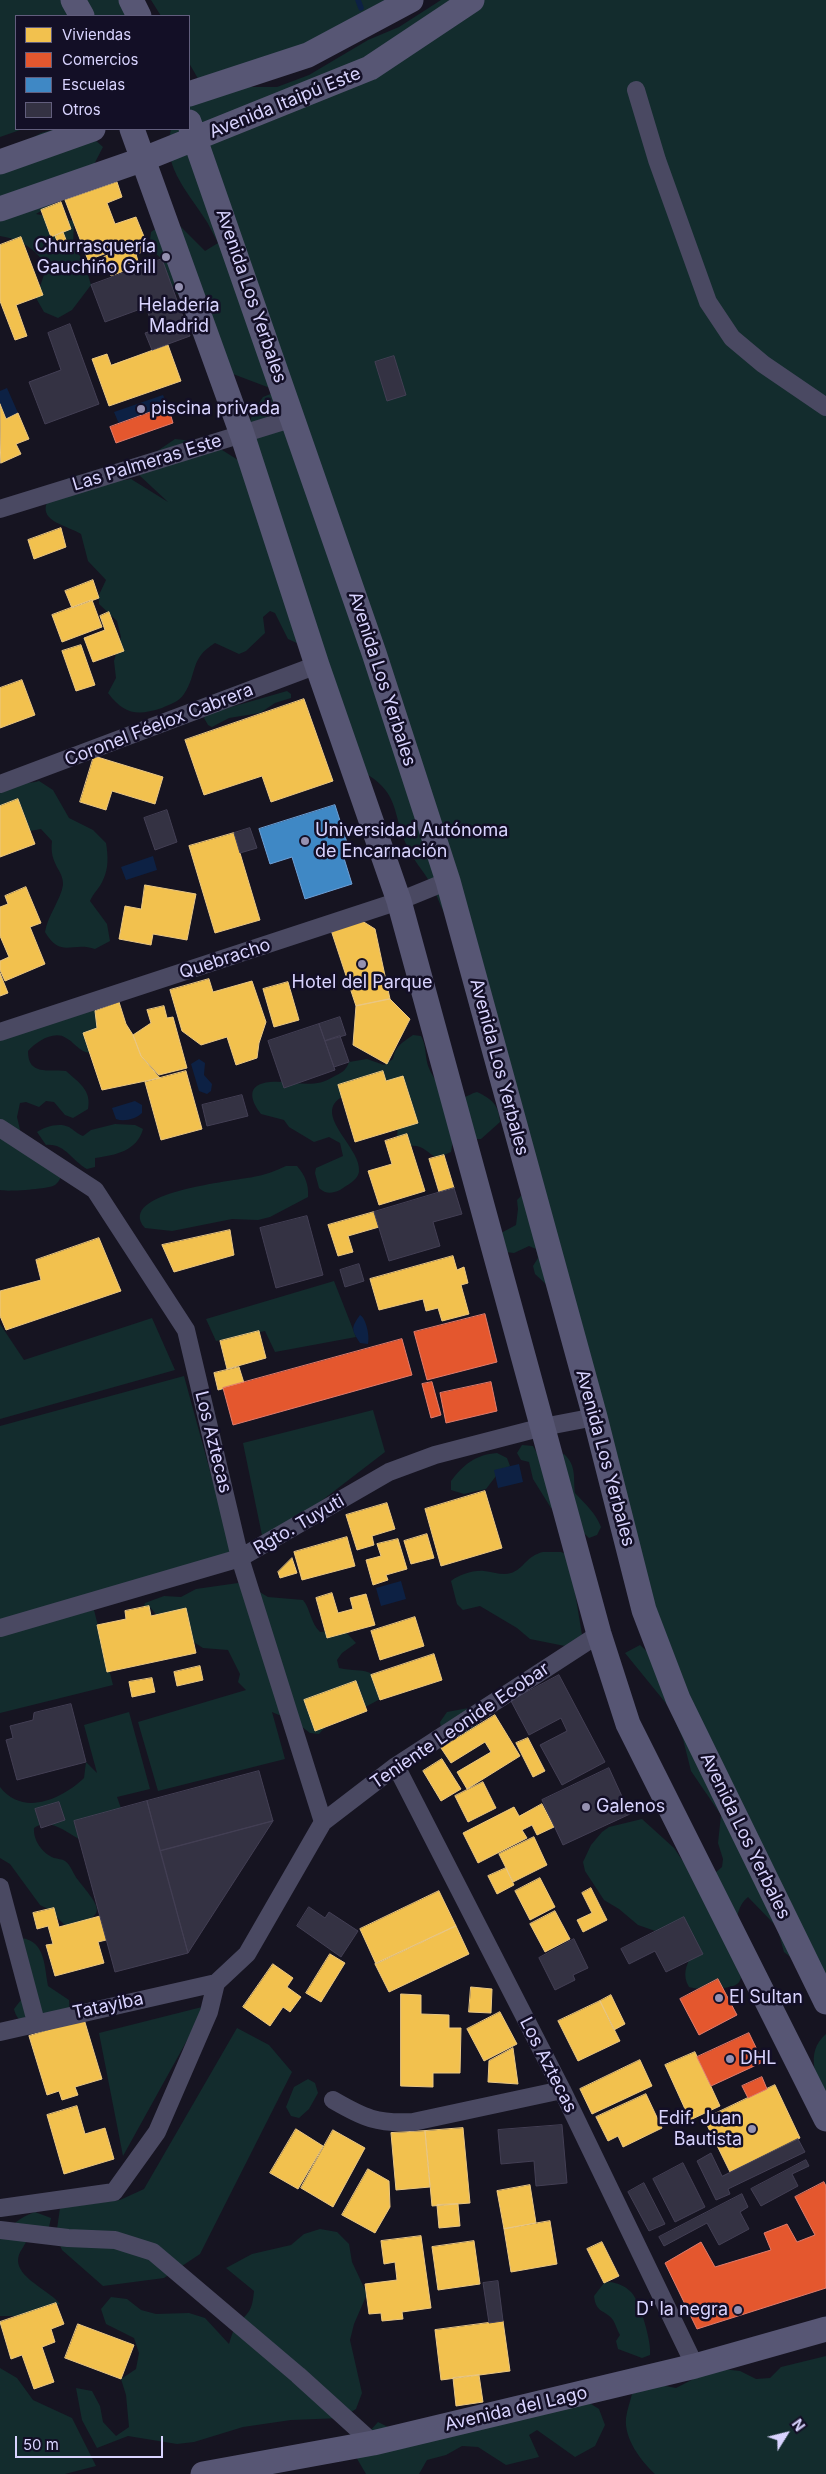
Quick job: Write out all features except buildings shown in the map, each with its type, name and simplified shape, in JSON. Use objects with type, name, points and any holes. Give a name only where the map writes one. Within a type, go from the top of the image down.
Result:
[{"type":"street","points":[[73,0],[81,15]]},
{"type":"street","points":[[131,0],[138,15]]},
{"type":"street","name":"Avenida Itaipú Este","points":[[190,94],[308,55],[411,0]]},
{"type":"street","name":"Avenida Itaipú Este","points":[[0,209],[144,160],[192,131],[370,68],[472,0]]},
{"type":"street","points":[[636,90],[657,160],[708,302],[732,338],[762,364],[826,407]]},
{"type":"street","points":[[0,162],[90,130]]},
{"type":"street","points":[[132,130],[242,434],[317,665],[399,901],[599,1634],[628,1724],[826,2119]]},
{"type":"street","name":"Avenida Los Yerbales","points":[[192,131],[294,418],[374,653],[448,881],[595,1417],[644,1610],[678,1700],[826,2002]]},
{"type":"street","name":"Las Palmeras Este","points":[[0,508],[294,418]]},
{"type":"street","name":"Coronel Féelox Cabrera","points":[[0,784],[317,665]]},
{"type":"street","name":"Quebracho","points":[[0,1032],[399,901],[448,881]]},
{"type":"street","name":"Los Aztecas","points":[[0,1128],[95,1190],[186,1330],[240,1558],[323,1822]]},
{"type":"street","name":"Rgto. Tuyuti","points":[[0,1628],[240,1558],[389,1472],[443,1453],[542,1428],[595,1417]]},
{"type":"street","name":"Teniente Leonide Ecobar","points":[[323,1822],[396,1766],[599,1634]]},
{"type":"street","name":"Los Aztecas","points":[[396,1766],[562,2090],[695,2366]]},
{"type":"street","points":[[0,2208],[114,2192],[157,2132],[210,2012],[216,1983],[247,1954],[323,1822]]},
{"type":"street","points":[[0,1887],[36,2022]]},
{"type":"street","name":"Tatayiba","points":[[0,2032],[36,2022],[216,1983]]},
{"type":"street","points":[[333,2100],[357,2114],[388,2124],[413,2122],[562,2090]]},
{"type":"street","points":[[0,2230],[68,2238],[115,2240],[153,2252],[298,2375],[372,2443]]},
{"type":"street","name":"Avenida del Lago","points":[[203,2474],[372,2443],[695,2366],[826,2329]]},
{"type":"green space","points":[[0,0],[126,0],[134,15],[15,15],[15,130],[20,130],[0,137]]},
{"type":"green space","points":[[151,0],[421,0],[204,89],[190,65],[190,15],[160,15]]},
{"type":"green space","points":[[441,0],[826,0],[826,2002],[798,1963],[784,1952],[777,1927],[748,1897],[738,1912],[736,1921],[738,1970],[741,1978],[738,1984],[714,1989],[693,1988],[689,1987],[685,1974],[692,1954],[661,1933],[638,1925],[619,1909],[604,1900],[585,1871],[583,1862],[591,1845],[602,1832],[609,1827],[642,1819],[674,1848],[682,1860],[715,1873],[722,1867],[723,1859],[718,1843],[721,1815],[691,1771],[683,1739],[669,1707],[625,1653],[640,1645],[665,1668],[549,1287],[535,1274],[533,1266],[538,1258],[536,1249],[529,1246],[514,1253],[505,1252],[501,1233],[516,1225],[517,1200],[522,1195],[455,927],[446,916],[431,884],[408,849],[390,798],[378,782],[368,775],[319,653],[288,639],[275,613],[270,611],[263,617],[265,633],[246,651],[239,654],[215,643],[207,649],[197,661],[184,694],[177,701],[162,708],[145,712],[138,713],[126,710],[108,693],[116,678],[114,661],[121,637],[117,621],[99,604],[99,595],[106,580],[88,561],[81,534],[53,520],[46,511],[46,504],[51,495],[61,484],[70,477],[79,475],[119,480],[131,479],[168,502],[138,474],[153,454],[175,439],[211,443],[238,460],[253,412],[263,397],[278,391],[225,371],[186,302],[162,279],[162,259],[149,248],[151,232],[164,223],[180,226],[205,251],[218,243],[172,165],[169,142],[171,130],[190,130],[190,104],[241,87],[277,87],[309,75],[368,40],[399,27]]},
{"type":"green space","points":[[52,130],[84,130],[103,147],[88,176],[63,198],[36,214],[74,221],[73,246],[84,262],[91,285],[72,310],[58,318],[44,312],[36,298],[47,266],[38,255],[21,242],[0,236],[0,156],[41,133]]},
{"type":"green space","points":[[287,691],[291,694],[291,698],[275,703],[260,713],[229,718],[212,727],[208,725],[204,718],[207,714]]},
{"type":"green space","points":[[39,781],[53,790],[69,818],[93,830],[106,843],[108,857],[105,875],[90,901],[107,924],[110,941],[95,949],[87,947],[67,948],[56,945],[45,932],[63,885],[63,880],[54,862],[52,841],[41,829],[25,832],[0,819],[0,788]]},
{"type":"green space","points":[[98,1007],[103,1014],[93,1053],[84,1052],[70,1040],[56,1035],[40,1041],[28,1051],[31,1064],[35,1068],[40,1070],[66,1071],[83,1087],[88,1097],[88,1109],[73,1118],[65,1115],[54,1102],[46,1101],[39,1107],[26,1102],[20,1103],[17,1117],[21,1134],[62,1171],[61,1177],[55,1185],[45,1188],[0,1190],[0,1029]]},
{"type":"green space","points":[[413,1035],[421,1036],[429,1067],[440,1086],[446,1092],[452,1096],[463,1098],[477,1092],[494,1103],[500,1122],[481,1139],[453,1140],[451,1152],[437,1158],[421,1147],[409,1146],[397,1138],[398,1122],[348,1094],[336,1101],[332,1110],[339,1130],[358,1162],[359,1172],[354,1180],[340,1190],[331,1193],[324,1191],[319,1188],[315,1173],[316,1168],[343,1156],[340,1143],[329,1137],[314,1142],[289,1127],[284,1120],[261,1114],[254,1103],[252,1094],[254,1089],[262,1083],[270,1082],[318,1083],[343,1071],[349,1062],[367,1059],[384,1065],[393,1059],[400,1045]]},
{"type":"green space","points":[[115,1124],[135,1125],[143,1129],[131,1147],[125,1151],[95,1158],[95,1167],[87,1169],[58,1147],[46,1145],[37,1132],[44,1128],[61,1125],[69,1127],[83,1136],[91,1130]]},
{"type":"green space","points":[[286,1166],[297,1166],[300,1169],[307,1184],[308,1197],[270,1217],[258,1220],[232,1219],[172,1231],[145,1228],[140,1216],[146,1205],[181,1190],[253,1177]]},
{"type":"green space","points":[[334,1281],[356,1337],[275,1352],[265,1331],[216,1341],[206,1319]]},
{"type":"green space","points":[[152,1318],[175,1370],[0,1419],[0,1324],[24,1360]]},
{"type":"green space","points":[[184,1376],[213,1482],[237,1559],[0,1625],[0,1426]]},
{"type":"green space","points":[[373,1410],[385,1452],[264,1545],[243,1443]]},
{"type":"green space","points":[[522,1445],[533,1446],[542,1462],[564,1454],[573,1468],[575,1493],[599,1522],[601,1527],[597,1535],[589,1538],[559,1510],[551,1508],[533,1479],[529,1462],[521,1460],[517,1453]]},
{"type":"green space","points":[[497,1453],[507,1458],[510,1466],[496,1476],[486,1489],[464,1494],[451,1490],[451,1481],[465,1465],[476,1458]]},
{"type":"green space","points":[[543,1552],[561,1552],[569,1555],[582,1635],[570,1647],[530,1639],[517,1628],[480,1606],[463,1610],[457,1604],[451,1581],[454,1579],[475,1571],[508,1574],[519,1569],[533,1556]]},
{"type":"green space","points":[[238,1583],[246,1584],[268,1597],[303,1600],[314,1624],[320,1632],[344,1630],[356,1643],[342,1653],[337,1660],[339,1668],[372,1674],[384,1696],[333,1722],[319,1734],[310,1733],[297,1723],[272,1712],[285,1759],[158,1791],[138,1722],[246,1690],[238,1682],[240,1674],[228,1650],[203,1648],[168,1629],[150,1607],[153,1624],[142,1611],[145,1603],[164,1596],[181,1597],[196,1589]]},
{"type":"green space","points":[[94,1610],[113,1685],[0,1713],[0,1633]]},
{"type":"green space","points":[[474,1707],[480,1718],[475,1730],[456,1740],[442,1734],[440,1722],[447,1712]]},
{"type":"green space","points":[[129,1712],[150,1789],[117,1797],[122,1811],[79,1839],[56,1826],[45,1824],[34,1828],[35,1837],[42,1849],[50,1856],[67,1863],[96,1905],[95,1915],[90,1919],[67,1927],[48,1909],[40,1905],[10,1864],[0,1858],[0,1787],[9,1796],[31,1803],[42,1802],[65,1792],[84,1778],[86,1762],[97,1773],[84,1725]]},
{"type":"green space","points":[[22,1938],[30,1940],[40,1950],[48,1986],[69,2000],[71,2025],[54,2031],[44,2032],[25,2025],[18,2018],[14,2009],[24,1996]]},
{"type":"green space","points":[[206,2006],[123,2156],[99,2033]]},
{"type":"green space","points":[[237,2028],[269,2045],[292,2072],[200,2254],[164,2278],[103,2286],[62,2250],[56,2236],[60,2208],[120,2200],[144,2189]]},
{"type":"green space","points":[[826,2034],[826,2104],[816,2077],[814,2059],[815,2050]]},
{"type":"green space","points":[[308,2079],[315,2083],[318,2093],[309,2109],[299,2118],[291,2116],[286,2107],[294,2087]]},
{"type":"green space","points":[[35,2212],[51,2218],[49,2227],[27,2241],[18,2258],[19,2266],[30,2280],[60,2304],[22,2316],[0,2316],[0,2238],[16,2222]]},
{"type":"green space","points":[[320,2229],[337,2232],[349,2244],[352,2262],[367,2294],[354,2324],[350,2340],[362,2393],[356,2409],[342,2418],[291,2420],[243,2427],[194,2442],[177,2444],[128,2436],[97,2448],[82,2420],[76,2388],[92,2391],[100,2406],[103,2422],[116,2436],[129,2427],[126,2395],[121,2379],[136,2369],[139,2353],[134,2338],[106,2324],[101,2309],[111,2297],[127,2299],[141,2310],[156,2314],[189,2313],[205,2318],[229,2344],[236,2327],[250,2310],[254,2291],[226,2268],[252,2254],[291,2245],[304,2234]]},
{"type":"green space","points":[[610,2282],[624,2286],[631,2292],[638,2304],[647,2332],[650,2355],[642,2358],[618,2349],[616,2341],[620,2335],[613,2320],[597,2306],[594,2296],[604,2283]]},
{"type":"green space","points":[[826,2356],[826,2474],[655,2474],[634,2449],[626,2426],[632,2394],[660,2385],[676,2388],[705,2373],[722,2369],[740,2371],[756,2379],[770,2378],[781,2367]]},
{"type":"green space","points":[[0,2368],[17,2378],[33,2400],[72,2418],[96,2466],[65,2474],[0,2474]]},
{"type":"green space","points":[[583,2399],[599,2409],[605,2425],[595,2446],[575,2457],[537,2430],[529,2435],[539,2457],[506,2465],[478,2447],[462,2446],[446,2455],[427,2460],[419,2474],[366,2474],[356,2457],[360,2442],[378,2422],[390,2428]]},
{"type":"water","points":[[7,388],[18,413],[6,419],[0,404],[0,391]]},
{"type":"water","name":"piscina privada","points":[[163,395],[168,406],[119,424],[114,412]]},
{"type":"water","points":[[153,856],[157,870],[126,880],[121,867]]},
{"type":"water","points":[[199,1059],[205,1063],[204,1075],[212,1084],[211,1091],[207,1094],[199,1091],[191,1064]]},
{"type":"water","points":[[135,1101],[142,1105],[142,1113],[130,1119],[116,1119],[112,1108]]},
{"type":"water","points":[[360,1315],[367,1328],[368,1344],[360,1343],[353,1329]]},
{"type":"water","points":[[519,1464],[523,1482],[498,1488],[494,1470]]},
{"type":"water","points":[[401,1581],[406,1599],[381,1606],[376,1588]]},
{"type":"waterway","points":[[358,0],[361,8]]},
{"type":"place","name":"Churrasquería Gauchiño Grill","points":[[166,257]]},
{"type":"place","name":"Heladería Madrid","points":[[179,287]]},
{"type":"place","name":"piscina privada","points":[[141,409]]},
{"type":"place","name":"Universidad Autónoma de Encarnación","points":[[305,841]]},
{"type":"place","name":"Hotel del Parque","points":[[362,964]]},
{"type":"place","name":"Galenos","points":[[586,1807]]},
{"type":"place","name":"El Sultan","points":[[719,1998]]},
{"type":"place","name":"DHL","points":[[730,2059]]},
{"type":"place","name":"Edif. Juan Bautista","points":[[752,2129]]},
{"type":"place","name":"D' la negra","points":[[738,2310]]}]
